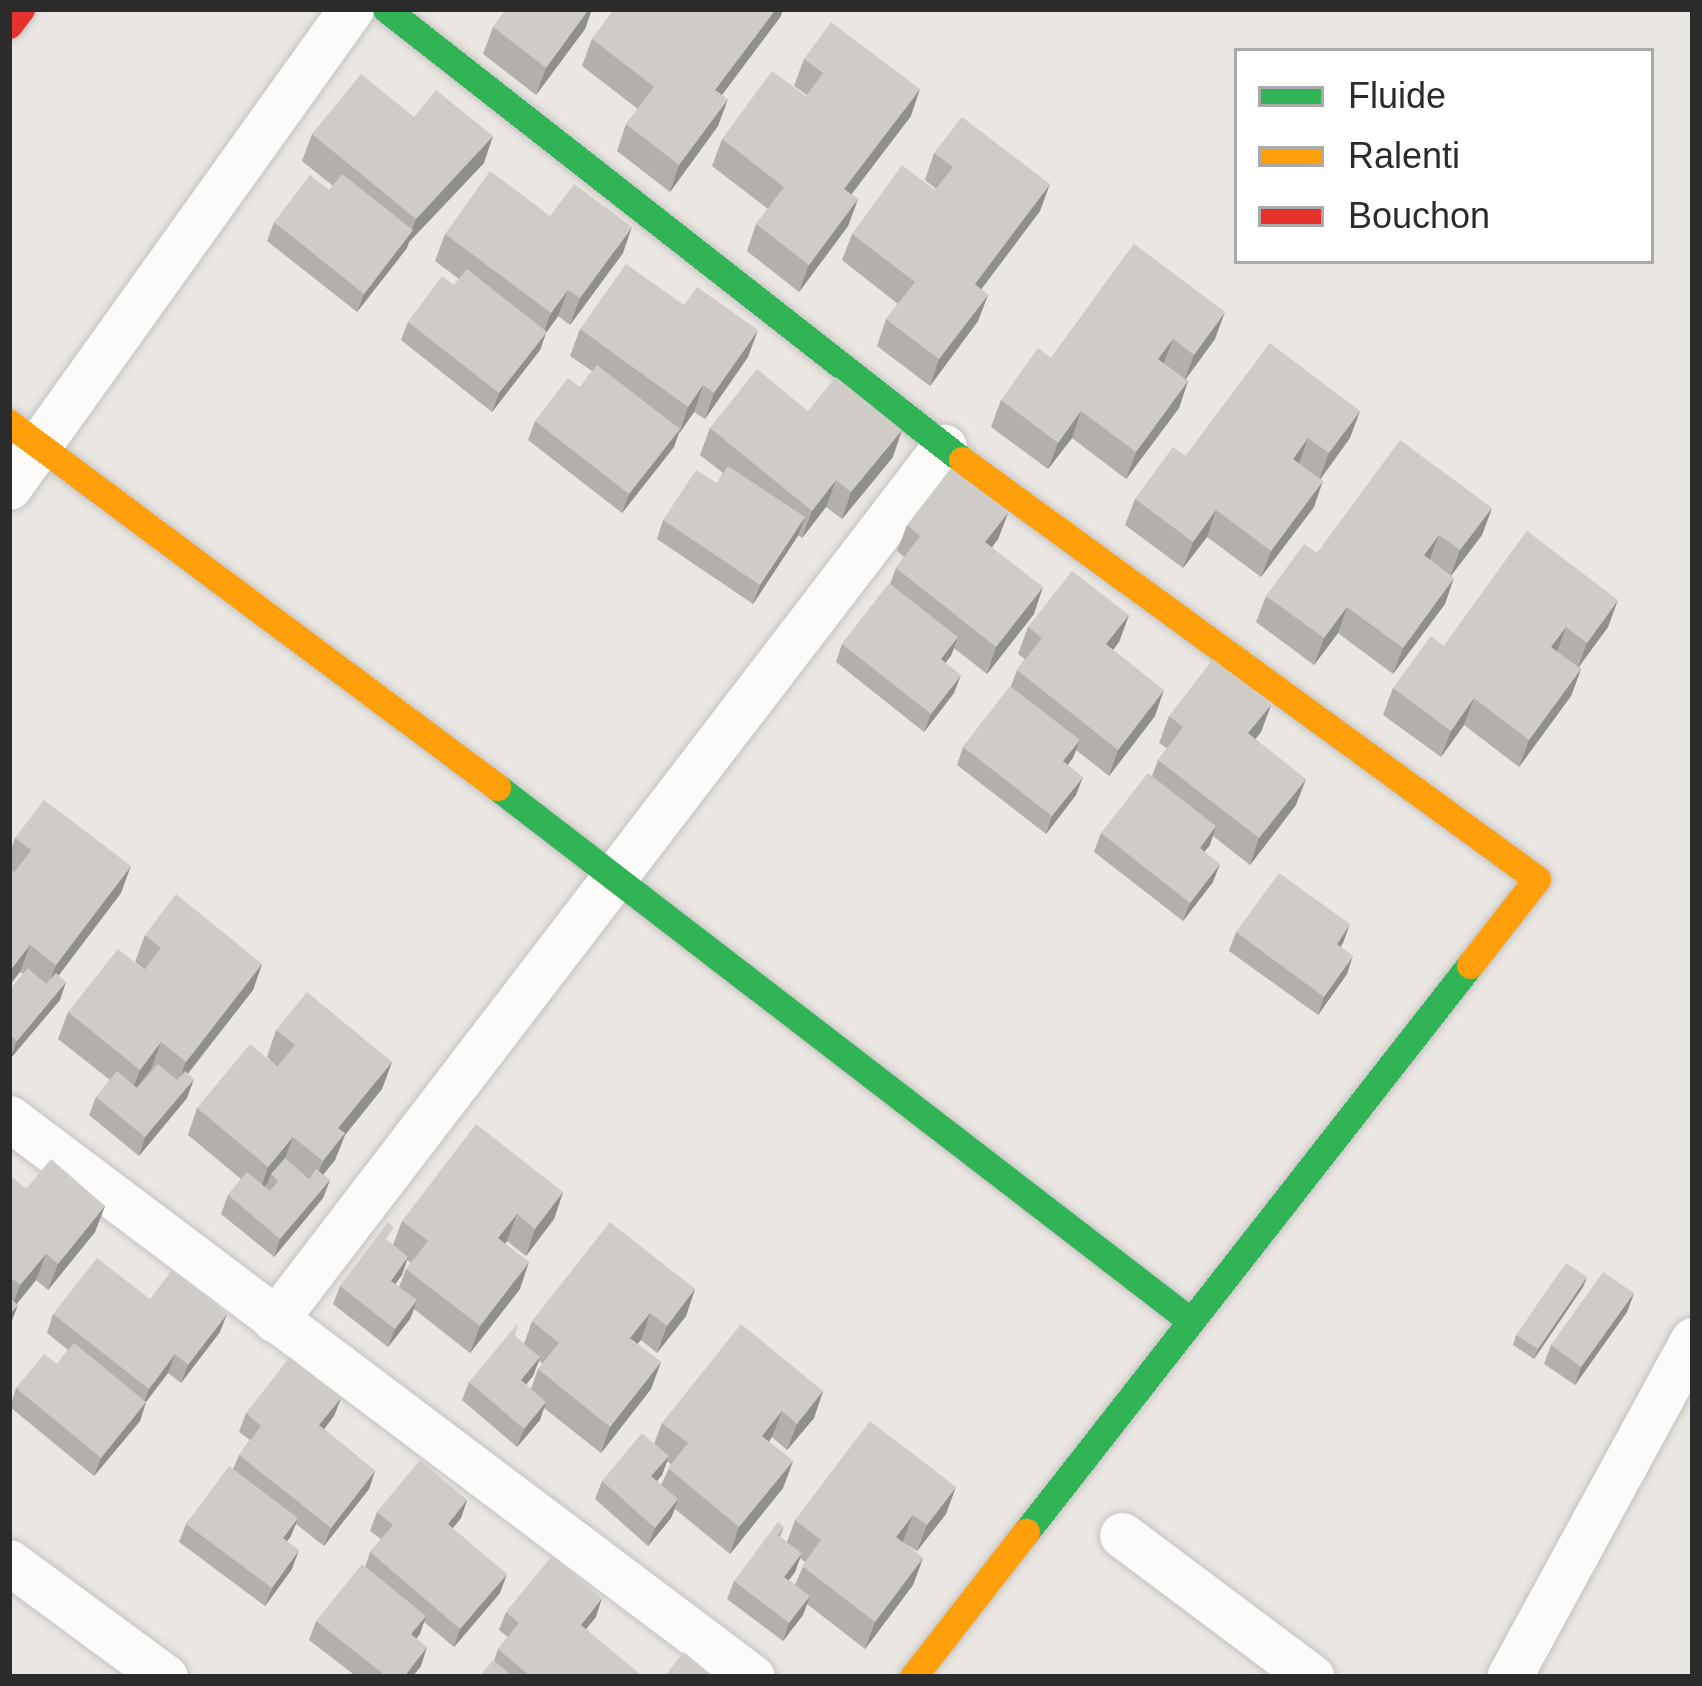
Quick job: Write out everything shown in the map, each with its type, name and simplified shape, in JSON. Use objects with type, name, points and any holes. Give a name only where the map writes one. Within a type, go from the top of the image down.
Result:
[{"type":"street","points":[[9,25],[21,9]]},
{"type":"street","points":[[9,488],[25,434],[351,9]]},
{"type":"street","points":[[386,9],[944,447],[1537,879],[1187,1318],[913,1677]]},
{"type":"street","points":[[25,434],[619,878],[1187,1318]]},
{"type":"street","points":[[275,1319],[619,878],[944,447]]},
{"type":"street","points":[[9,1118],[752,1677]]},
{"type":"street","points":[[1509,1677],[1693,1340]]},
{"type":"street","points":[[1122,1535],[1312,1677]]},
{"type":"street","points":[[9,1562],[165,1677]]},
{"type":"building","points":[[507,9],[589,9],[546,68],[493,27]]},
{"type":"building","points":[[614,9],[776,9],[715,90],[728,99],[679,165],[626,124],[654,87],[592,39]]},
{"type":"building","points":[[831,22],[920,89],[844,189],[858,199],[809,265],[756,224],[784,187],[722,139],[772,71],[806,96],[823,73],[804,59]]},
{"type":"building","points":[[361,74],[414,117],[436,90],[493,136],[416,219],[312,134]]},
{"type":"building","points":[[962,117],[1050,184],[975,284],[988,295],[939,359],[886,319],[915,282],[852,234],[902,165],[935,190],[953,167],[934,153]]},
{"type":"building","points":[[490,171],[550,216],[574,184],[632,227],[580,298],[568,290],[551,313],[445,234]]},
{"type":"building","points":[[342,174],[413,230],[364,294],[274,222],[310,175],[329,190]]},
{"type":"building","points":[[1134,244],[1225,312],[1194,355],[1173,339],[1158,359],[1188,381],[1136,452],[1081,411],[1058,443],[1001,400],[1038,348],[1051,358]]},
{"type":"building","points":[[626,264],[684,305],[697,287],[758,330],[714,393],[703,385],[688,407],[580,329]]},
{"type":"building","points":[[467,269],[547,332],[499,393],[408,322],[442,276],[454,285]]},
{"type":"building","points":[[1270,343],[1360,411],[1329,453],[1308,438],[1293,459],[1323,481],[1271,551],[1216,510],[1193,542],[1135,499],[1173,447],[1186,456]]},
{"type":"building","points":[[597,365],[680,429],[629,494],[535,421],[568,378],[580,387]]},
{"type":"building","points":[[757,369],[808,411],[836,377],[902,430],[851,492],[836,480],[812,511],[710,428]]},
{"type":"building","points":[[1400,440],[1492,508],[1460,550],[1439,535],[1424,555],[1454,578],[1403,648],[1347,607],[1324,638],[1266,596],[1304,544],[1317,553]]},
{"type":"building","points":[[728,466],[805,517],[760,585],[663,520],[696,470],[717,483]]},
{"type":"building","points":[[951,468],[1008,513],[985,542],[1043,587],[996,647],[896,568],[920,536],[907,525]]},
{"type":"building","points":[[1527,531],[1618,600],[1587,643],[1566,627],[1551,647],[1581,669],[1529,740],[1474,698],[1451,731],[1393,688],[1431,636],[1444,646]]},
{"type":"building","points":[[1072,571],[1129,615],[1106,644],[1164,690],[1118,750],[1017,670],[1042,638],[1028,627]]},
{"type":"building","points":[[889,583],[958,637],[941,659],[961,675],[931,714],[842,644]]},
{"type":"building","points":[[1213,659],[1271,705],[1248,733],[1306,779],[1259,838],[1158,760],[1183,727],[1169,716]]},
{"type":"building","points":[[1010,686],[1080,740],[1063,761],[1083,777],[1052,816],[963,747]]},
{"type":"building","points":[[1148,773],[1216,826],[1200,848],[1220,864],[1190,903],[1101,833]]},
{"type":"building","points":[[44,800],[131,866],[56,965],[30,945],[9,972],[9,869],[14,873],[31,850],[15,838]]},
{"type":"building","points":[[1279,873],[1350,924],[1337,944],[1353,956],[1324,997],[1236,932]]},
{"type":"building","points":[[176,894],[262,964],[186,1062],[161,1042],[140,1070],[68,1012],[118,949],[144,970],[161,948],[145,935]]},
{"type":"building","points":[[28,968],[46,984],[56,973],[66,982],[17,1041],[9,1034],[9,991]]},
{"type":"building","points":[[307,992],[392,1062],[338,1128],[345,1133],[323,1161],[293,1137],[268,1167],[197,1108],[250,1044],[277,1067],[295,1045],[276,1030]]},
{"type":"building","points":[[158,1064],[177,1080],[185,1071],[194,1079],[145,1137],[96,1097],[117,1071],[137,1088]]},
{"type":"building","points":[[476,1124],[563,1192],[535,1229],[517,1214],[498,1238],[529,1262],[480,1326],[406,1269],[428,1241],[402,1221]]},
{"type":"building","points":[[285,1158],[309,1179],[316,1169],[330,1180],[280,1239],[228,1195],[247,1172],[270,1191],[278,1181],[271,1174]]},
{"type":"building","points":[[51,1159],[105,1206],[58,1264],[46,1254],[20,1285],[9,1276],[9,1175],[26,1189]]},
{"type":"building","points":[[388,1222],[394,1227],[386,1239],[408,1257],[391,1281],[417,1300],[395,1329],[340,1286]]},
{"type":"building","points":[[610,1222],[695,1289],[667,1326],[650,1313],[630,1338],[661,1362],[610,1427],[538,1369],[559,1343],[532,1321]]},
{"type":"building","points":[[97,1258],[150,1299],[172,1270],[227,1314],[188,1365],[175,1354],[149,1389],[53,1314]]},
{"type":"building","points":[[1566,1263],[1587,1277],[1538,1349],[1516,1335]]},
{"type":"building","points":[[1603,1272],[1634,1293],[1581,1367],[1551,1345]]},
{"type":"building","points":[[518,1323],[515,1336],[540,1357],[521,1380],[546,1402],[524,1429],[469,1382]]},
{"type":"building","points":[[741,1324],[823,1391],[797,1424],[782,1411],[762,1436],[793,1461],[739,1527],[668,1468],[688,1443],[662,1423]]},
{"type":"building","points":[[74,1343],[146,1402],[101,1458],[16,1388],[44,1354],[57,1364]]},
{"type":"building","points":[[290,1357],[341,1398],[319,1425],[375,1471],[331,1528],[239,1455],[261,1426],[246,1413]]},
{"type":"building","points":[[870,1421],[956,1487],[927,1525],[913,1515],[896,1537],[923,1558],[875,1622],[802,1566],[821,1540],[795,1520]]},
{"type":"building","points":[[642,1433],[669,1456],[651,1476],[678,1499],[655,1528],[602,1481]]},
{"type":"building","points":[[420,1460],[467,1500],[448,1524],[507,1574],[460,1629],[370,1552],[393,1525],[377,1512]]},
{"type":"building","points":[[229,1466],[298,1518],[283,1538],[299,1550],[272,1588],[186,1524]]},
{"type":"building","points":[[778,1522],[784,1527],[777,1535],[802,1553],[784,1577],[810,1596],[789,1623],[734,1581]]},
{"type":"building","points":[[552,1556],[602,1598],[581,1625],[638,1677],[531,1677],[498,1649],[519,1623],[506,1612]]},
{"type":"building","points":[[362,1564],[426,1616],[411,1634],[427,1647],[404,1677],[387,1677],[316,1621]]},
{"type":"building","points":[[684,1652],[714,1677],[664,1677]]},
{"type":"building","points":[[493,1660],[514,1677],[479,1677]]},
{"type":"traffic: fast","points":[[386,9],[962,460]]},
{"type":"traffic: fast","points":[[497,787],[1187,1318]]},
{"type":"traffic: fast","points":[[1026,1532],[1470,965]]},
{"type":"traffic: slow","points":[[9,423],[497,787]]},
{"type":"traffic: slow","points":[[962,460],[1537,879],[1470,965]]},
{"type":"traffic: slow","points":[[913,1677],[1026,1532]]},
{"type":"traffic: jam","points":[[9,25],[21,9]]}]
